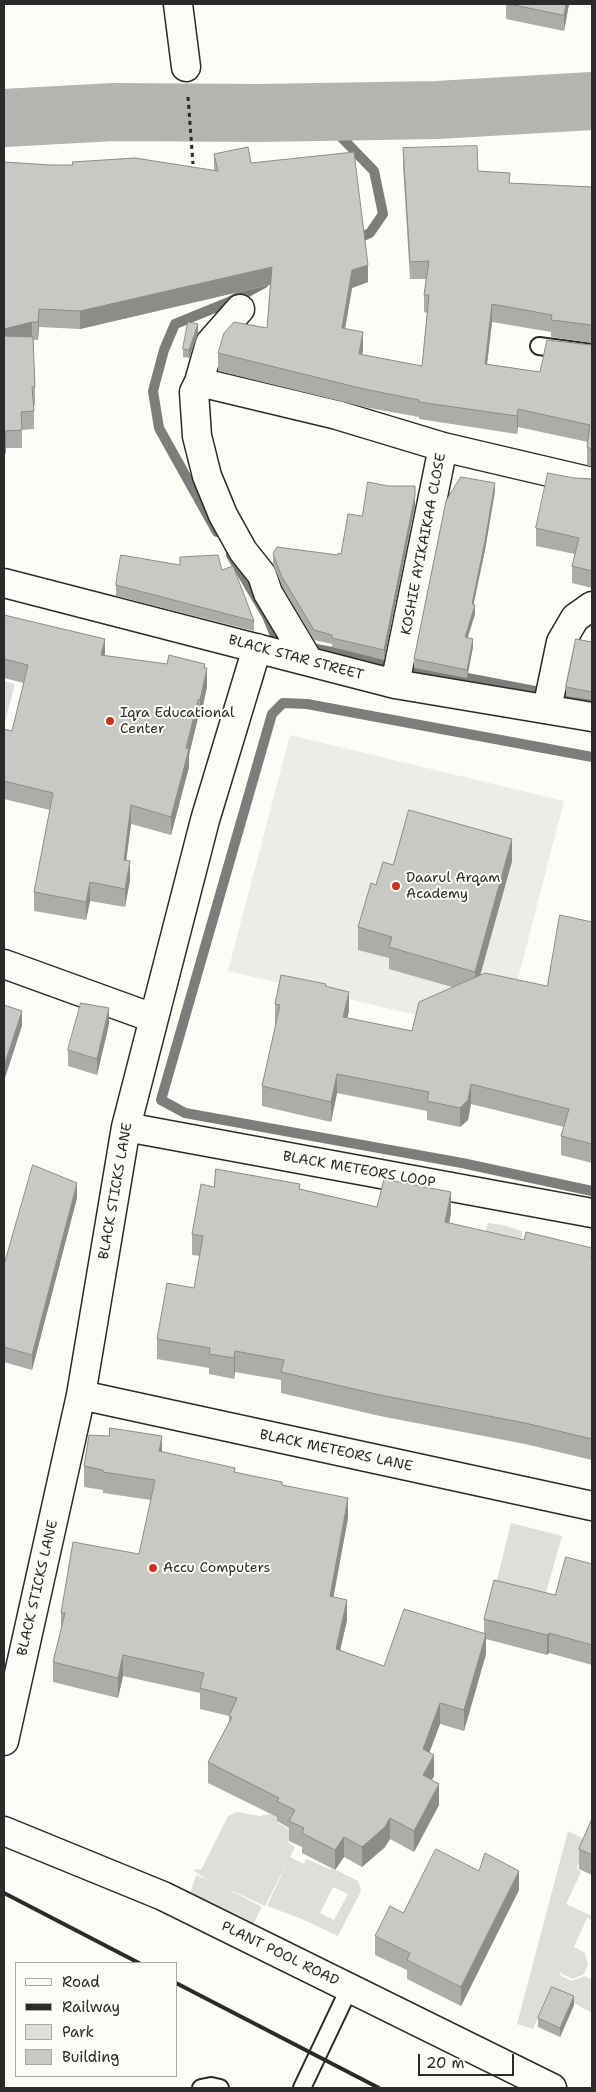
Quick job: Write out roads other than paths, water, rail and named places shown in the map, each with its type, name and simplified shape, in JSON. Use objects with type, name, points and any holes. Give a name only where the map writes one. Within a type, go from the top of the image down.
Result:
[{"type":"street","points":[[178,4],[186,68]]},
{"type":"street","points":[[240,309],[210,343],[200,382],[194,392],[197,436],[210,484],[227,522],[243,551],[262,575],[268,593],[308,660]]},
{"type":"street","points":[[200,382],[337,415],[444,447]]},
{"type":"street","name":"KOSHIE AYIKAIKAA CLOSE","points":[[395,684],[444,447],[592,482]]},
{"type":"street","name":"BLACK STAR STREET","points":[[4,583],[395,684],[592,717]]},
{"type":"street","points":[[547,709],[561,642],[575,618],[592,606]]},
{"type":"street","name":"BLACK STICKS LANE","points":[[4,1741],[80,1395],[126,1128],[205,820],[257,648]]},
{"type":"street","points":[[4,964],[153,1018]]},
{"type":"street","name":"BLACK METEORS LOOP","points":[[126,1128],[592,1213]]},
{"type":"street","name":"BLACK METEORS LANE","points":[[80,1395],[592,1506]]},
{"type":"street","name":"PLANT POOL ROAD","points":[[4,1831],[163,1896],[552,2088]]},
{"type":"lane","points":[[539,346],[592,353]]},
{"type":"lane","points":[[302,2088],[350,1989]]},
{"type":"lane","points":[[201,2088],[211,2086],[220,2088]]},
{"type":"waterway","points":[[4,118],[114,112],[258,113],[437,110],[592,101]]},
{"type":"waterway","points":[[317,112],[374,171],[383,214],[370,233],[354,240]]},
{"type":"waterway","points":[[217,532],[159,428],[153,391],[164,350],[175,324],[229,302],[264,283]]},
{"type":"waterway","points":[[231,555],[267,616],[277,641],[287,643]]},
{"type":"waterway","points":[[306,647],[592,702]]},
{"type":"waterway","points":[[592,757],[307,704],[283,703],[272,714],[161,1100],[185,1113],[462,1163],[592,1191]]},
{"type":"railway","points":[[4,1893],[137,1962]]},
{"type":"railway","points":[[178,1984],[379,2088]]},
{"type":"place","name":"Iqra Educational Center","points":[[110,721]]},
{"type":"place","name":"Daarul Arqam Academy","points":[[396,886]]},
{"type":"place","name":"Accu Computers","points":[[153,1568]]}]
